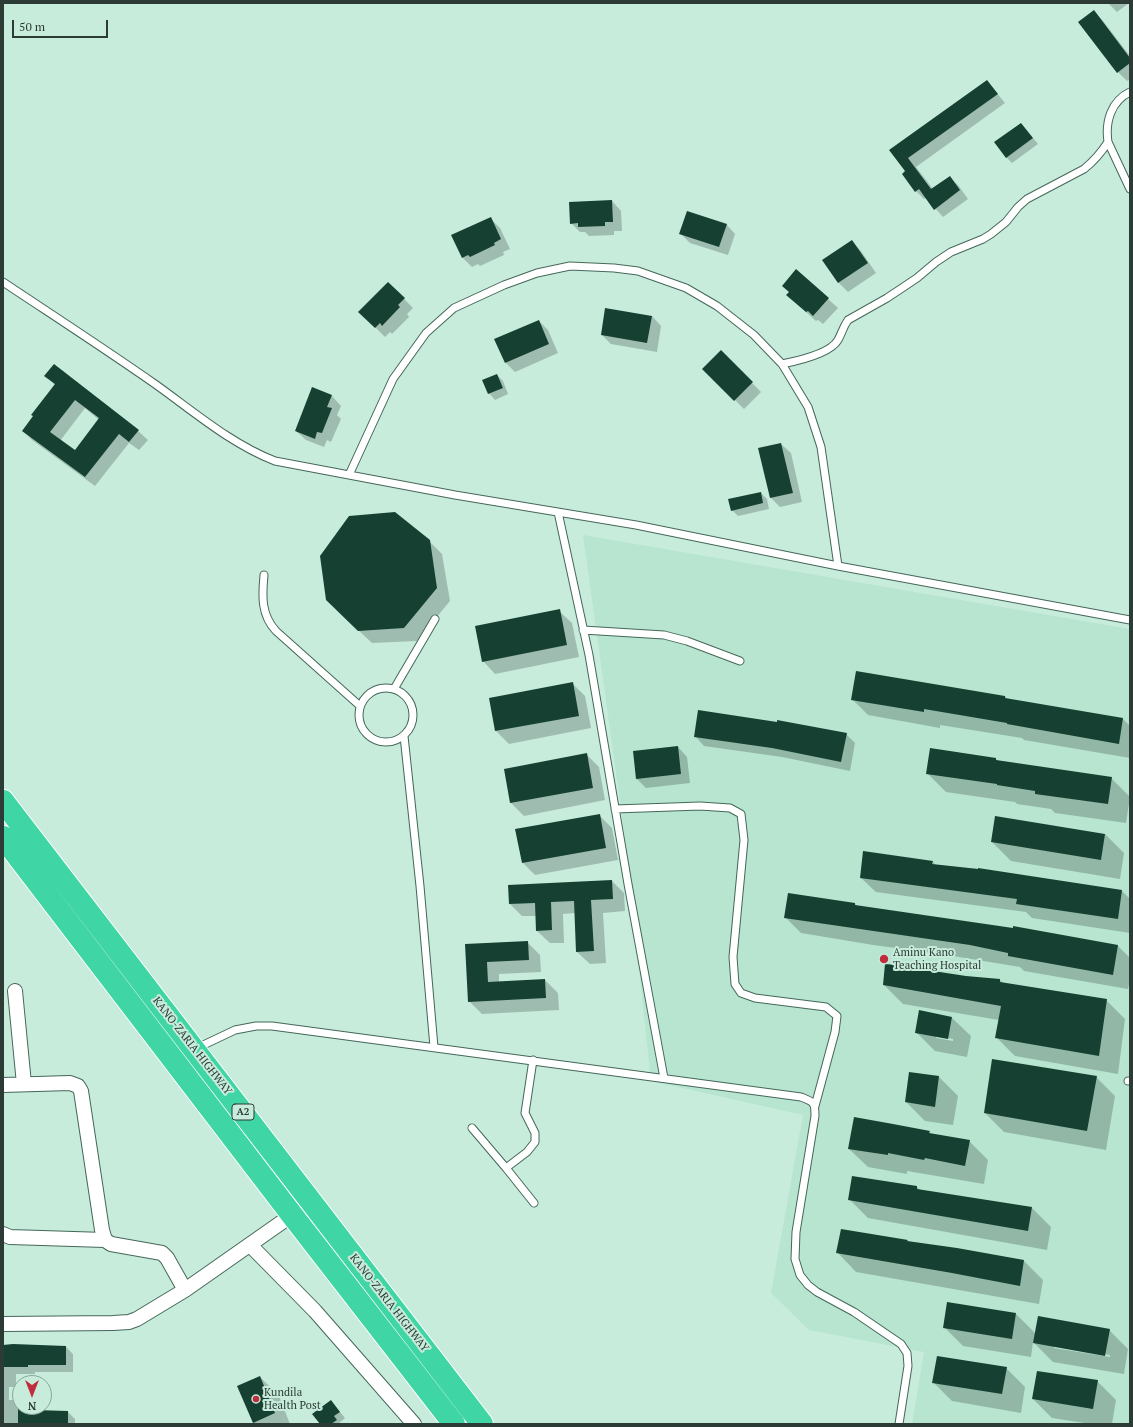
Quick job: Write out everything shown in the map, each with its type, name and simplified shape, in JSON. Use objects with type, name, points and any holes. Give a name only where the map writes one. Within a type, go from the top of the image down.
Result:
[{"type":"highway","name":"KANO-ZARIA HIGHWAY","points":[[3,801],[482,1424]]},
{"type":"highway","name":"KANO-ZARIA HIGHWAY","points":[[3,837],[454,1424]]},
{"type":"street","points":[[15,991],[24,1084]]},
{"type":"street","points":[[3,1085],[70,1083],[78,1086],[81,1092],[102,1230],[105,1240]]},
{"type":"street","points":[[3,1324],[113,1323],[129,1322],[137,1319],[185,1290],[292,1215]]},
{"type":"street","points":[[3,1234],[10,1237],[105,1240],[112,1244],[162,1254],[167,1258],[185,1290]]},
{"type":"street","points":[[250,1245],[315,1311],[414,1424]]},
{"type":"lane","points":[[1130,92],[1122,96],[1116,102],[1112,109],[1108,127],[1108,142],[1130,189]]},
{"type":"lane","points":[[782,364],[799,361],[813,356],[832,346],[838,340],[844,325],[848,320],[887,298],[917,278],[951,252],[984,239],[1006,222],[1018,207],[1027,200],[1084,169],[1092,163],[1108,142]]},
{"type":"lane","points":[[349,475],[393,379],[426,333],[454,308],[504,284],[537,273],[570,266],[614,268],[638,271],[686,288],[717,306],[754,335],[782,364],[808,407],[821,447],[838,566]]},
{"type":"lane","points":[[3,282],[96,343],[229,437],[259,455],[275,461],[636,525],[838,566],[1130,620]]},
{"type":"lane","points":[[558,512],[589,655],[628,884],[664,1078]]},
{"type":"lane","points":[[264,575],[262,594],[264,613],[270,624],[360,706]]},
{"type":"lane","points":[[394,689],[434,619]]},
{"type":"lane","points":[[583,630],[664,634],[740,661]]},
{"type":"lane","points":[[381,688],[394,689],[407,698],[413,710],[412,724],[404,736],[391,742],[376,741],[365,733],[359,720],[360,706],[368,694],[381,688]]},
{"type":"lane","points":[[404,736],[420,886],[434,1047]]},
{"type":"lane","points":[[615,809],[700,806],[730,808],[741,814],[744,840],[733,957],[735,984],[741,993],[755,998],[826,1008],[837,1016],[835,1032],[815,1106],[815,1116],[796,1232],[796,1259],[800,1274],[808,1285],[817,1292],[854,1312],[901,1344],[908,1353],[908,1366],[899,1424]]},
{"type":"lane","points":[[195,1050],[235,1030],[256,1026],[298,1028],[801,1097],[812,1101],[815,1106]]},
{"type":"lane","points":[[506,1168],[527,1152],[535,1142],[535,1133],[525,1113],[533,1060]]},
{"type":"lane","points":[[472,1128],[534,1203]]},
{"type":"shaded area","name":"Aminu Kano Teaching Hospital","points":[[583,535],[1130,629],[1130,1424],[912,1424],[924,1352],[809,1330],[771,1293],[803,1115],[651,1081],[625,838]]},
{"type":"building","points":[[1094,10],[1130,58],[1130,63],[1117,73],[1078,22]]},
{"type":"building","points":[[987,80],[998,94],[908,158],[931,189],[950,176],[960,190],[934,210],[919,189],[915,192],[902,174],[905,171],[889,150]]},
{"type":"building","points":[[1021,123],[1033,138],[1006,158],[994,142]]},
{"type":"building","points":[[612,200],[613,222],[605,222],[605,226],[578,227],[578,223],[570,224],[569,202]]},
{"type":"building","points":[[687,211],[727,224],[719,247],[679,234]]},
{"type":"building","points":[[491,217],[501,239],[494,243],[495,245],[470,257],[468,255],[462,258],[451,235]]},
{"type":"building","points":[[852,240],[868,263],[838,283],[822,260]]},
{"type":"building","points":[[796,269],[829,298],[813,316],[786,295],[789,292],[782,286]]},
{"type":"building","points":[[388,282],[405,298],[398,305],[400,307],[382,326],[380,323],[375,328],[358,312]]},
{"type":"building","points":[[605,308],[652,316],[647,343],[601,335]]},
{"type":"building","points":[[539,320],[549,344],[505,363],[494,339]]},
{"type":"building","points":[[721,350],[753,382],[734,401],[702,369]]},
{"type":"building","points":[[54,364],[139,430],[129,442],[119,434],[85,477],[22,431],[33,416],[31,415],[55,384],[44,376]],"holes":[[[75,400],[99,418],[75,450],[50,432]]]},
{"type":"building","points":[[497,374],[503,388],[488,394],[482,380]]},
{"type":"building","points":[[312,387],[332,395],[327,407],[332,408],[322,433],[317,432],[315,439],[295,431]]},
{"type":"building","points":[[781,443],[793,493],[770,498],[758,448]]},
{"type":"building","points":[[761,492],[763,503],[731,511],[728,499]]},
{"type":"building","points":[[395,512],[430,540],[437,588],[404,628],[358,631],[326,600],[320,556],[349,516]]},
{"type":"building","points":[[560,609],[567,645],[482,662],[475,626]]},
{"type":"building","points":[[856,671],[1005,696],[1005,698],[1123,718],[1119,744],[924,709],[924,712],[851,700]]},
{"type":"building","points":[[573,682],[579,716],[495,731],[489,698]]},
{"type":"building","points":[[698,710],[777,722],[777,720],[847,733],[841,762],[772,748],[694,737]]},
{"type":"building","points":[[678,746],[681,774],[636,779],[633,751]]},
{"type":"building","points":[[930,748],[996,758],[996,760],[1112,777],[1108,804],[1035,794],[1035,791],[997,784],[926,774]]},
{"type":"building","points":[[587,753],[593,788],[510,803],[504,769]]},
{"type":"building","points":[[600,814],[606,848],[522,863],[515,829]]},
{"type":"building","points":[[995,816],[1105,834],[1101,860],[991,842]]},
{"type":"building","points":[[863,851],[933,861],[932,864],[978,868],[1122,890],[1118,919],[1016,904],[1017,899],[860,878]]},
{"type":"building","points":[[612,880],[613,899],[591,900],[594,951],[576,952],[574,901],[551,902],[552,930],[536,931],[535,903],[509,904],[508,885]]},
{"type":"building","points":[[788,893],[855,903],[855,905],[1013,928],[1013,926],[1118,945],[1113,975],[1008,956],[1008,953],[970,945],[784,918]]},
{"type":"building","points":[[528,941],[529,960],[487,962],[488,982],[545,979],[546,998],[468,1002],[465,944]]},
{"type":"building","points":[[885,964],[920,967],[920,969],[966,976],[1000,979],[1000,982],[1107,999],[1099,1056],[995,1038],[1001,1006],[883,985]]},
{"type":"building","points":[[919,1010],[952,1017],[948,1039],[915,1033]]},
{"type":"building","points":[[992,1059],[1097,1076],[1087,1131],[984,1113]]},
{"type":"building","points":[[909,1072],[939,1076],[935,1107],[905,1102]]},
{"type":"building","points":[[854,1117],[970,1140],[965,1166],[925,1158],[924,1160],[888,1153],[888,1155],[848,1149]]},
{"type":"building","points":[[852,1176],[917,1186],[917,1189],[1032,1207],[1028,1231],[848,1200]]},
{"type":"building","points":[[841,1229],[1024,1260],[1020,1286],[836,1253]]},
{"type":"building","points":[[947,1302],[1016,1313],[1012,1339],[943,1328]]},
{"type":"building","points":[[1038,1316],[1110,1329],[1105,1356],[1033,1343]]},
{"type":"building","points":[[3,1345],[66,1346],[66,1365],[28,1365],[28,1367],[3,1367]]},
{"type":"building","points":[[937,1356],[1007,1367],[1002,1394],[932,1383]]},
{"type":"building","points":[[1037,1371],[1098,1380],[1093,1409],[1032,1399]]},
{"type":"building","name":"Kundila Health Post","points":[[260,1376],[275,1413],[253,1423],[237,1386]]},
{"type":"building","points":[[331,1400],[340,1412],[334,1416],[337,1420],[331,1424],[320,1424],[312,1414]]},
{"type":"building","points":[[52,1411],[68,1411],[68,1424],[18,1424],[18,1415],[52,1415]]},
{"type":"place","name":"Aminu Kano Teaching Hospital","points":[[884,959]]},
{"type":"place","name":"Kundila Health Post","points":[[256,1399]]}]
